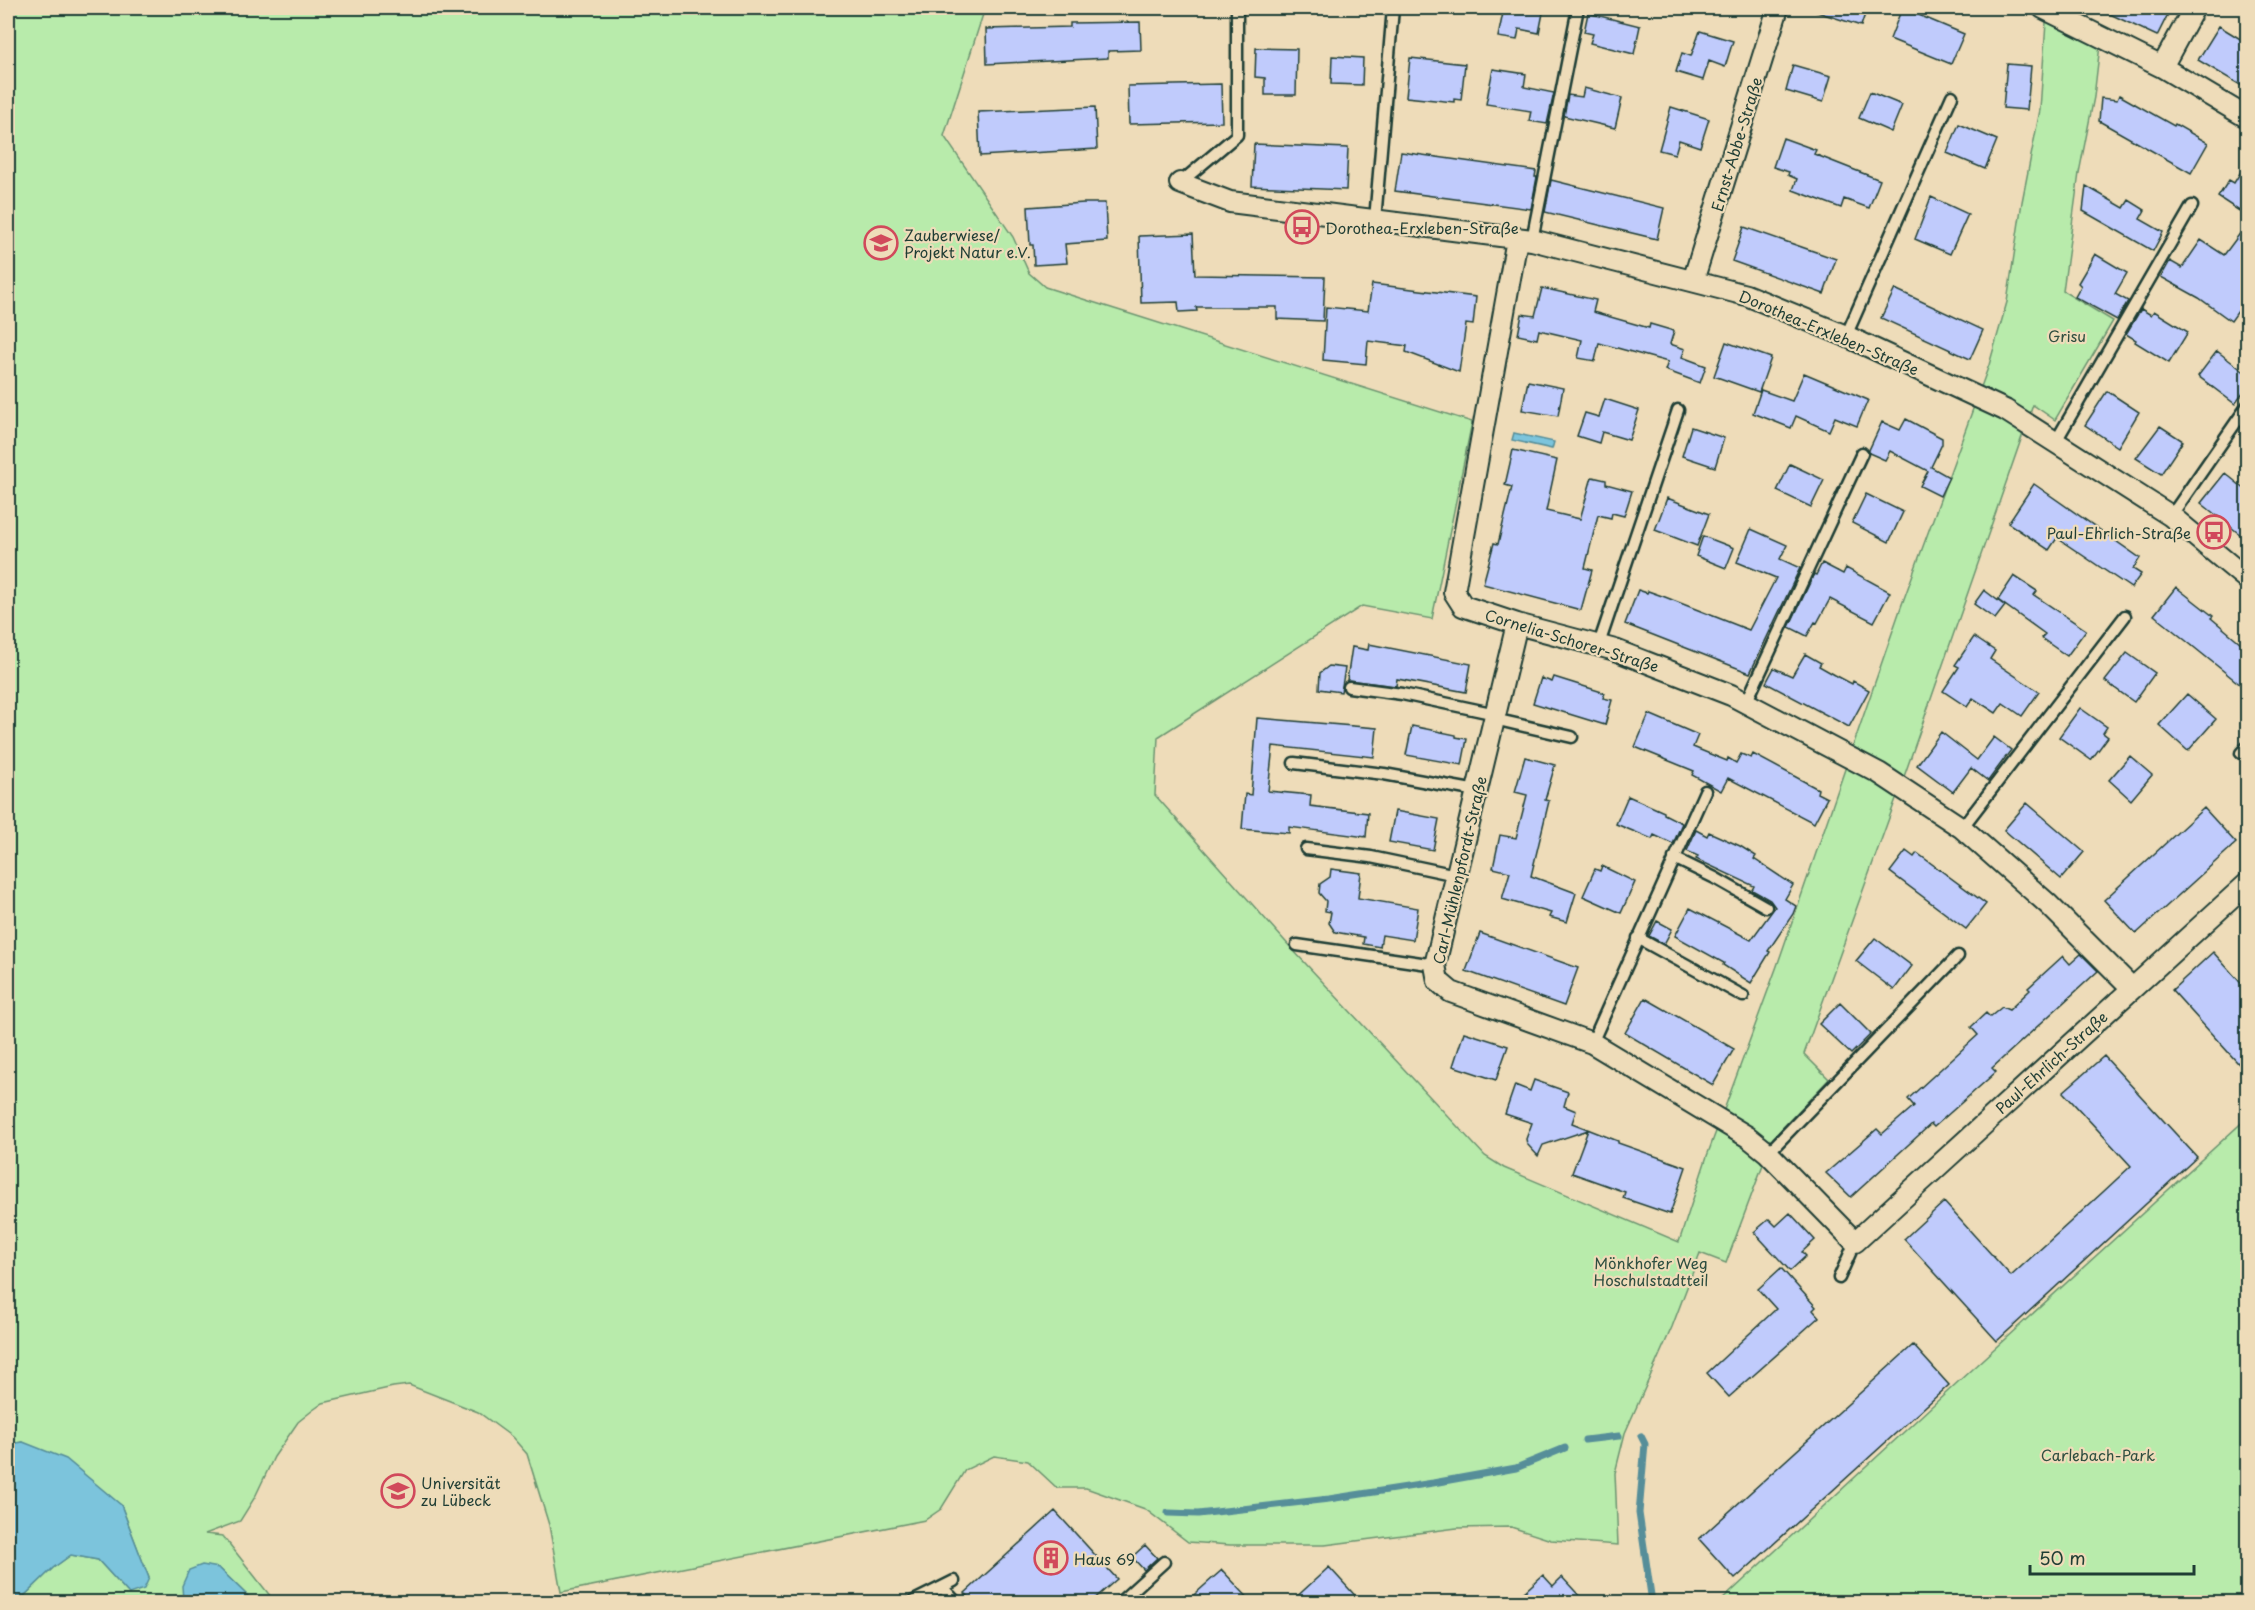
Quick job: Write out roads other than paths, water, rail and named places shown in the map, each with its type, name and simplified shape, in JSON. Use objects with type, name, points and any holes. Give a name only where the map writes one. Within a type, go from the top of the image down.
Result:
[{"type":"street","name":"Ernst-Abbe-Straße","points":[[1693,281],[1778,8]]},
{"type":"street","points":[[2043,8],[2162,67],[2247,118]]},
{"type":"street","points":[[2162,67],[2194,8]]},
{"type":"street","name":"Dorothea-Erxleben-Straße","points":[[1180,183],[1230,202],[1525,239],[1746,295],[1846,336],[2005,410],[2170,516],[2247,580]]},
{"type":"street","name":"Cornelia-Schorer-Straße","points":[[1525,239],[1454,592],[1463,606],[1517,624],[1615,650],[1731,695],[1880,773],[1962,828],[2048,904],[2132,988]]},
{"type":"street","name":"Carl-Mühlenpfordt-Straße","points":[[1517,624],[1435,965],[1438,981],[1451,992],[1592,1043],[1748,1137],[1768,1153],[1855,1242]]},
{"type":"street","name":"Paul-Ehrlich-Straße","points":[[1855,1242],[2247,883]]},
{"type":"lane","points":[[1180,183],[1237,135],[1238,8]]},
{"type":"lane","points":[[1375,220],[1393,8]]},
{"type":"lane","points":[[1525,239],[1578,8]]},
{"type":"lane","points":[[1846,336],[1952,96]]},
{"type":"lane","points":[[2056,441],[2192,206]]},
{"type":"lane","points":[[2170,516],[2247,405]]},
{"type":"lane","points":[[1598,647],[1678,410]]},
{"type":"lane","points":[[1746,703],[1862,453]]},
{"type":"lane","points":[[1962,828],[2126,616]]},
{"type":"lane","points":[[1349,687],[1402,694],[1572,737]]},
{"type":"lane","points":[[1294,763],[1384,774],[1477,791]]},
{"type":"lane","points":[[1592,1043],[1705,792]]},
{"type":"lane","points":[[1305,849],[1371,857],[1456,875]]},
{"type":"lane","points":[[1674,858],[1766,907]]},
{"type":"lane","points":[[1638,938],[1743,996]]},
{"type":"lane","points":[[1297,945],[1435,965]]},
{"type":"lane","points":[[1768,1153],[1958,956]]},
{"type":"lane","points":[[1839,1278],[1855,1242]]},
{"type":"lane","points":[[1120,1602],[1164,1562]]},
{"type":"lane","points":[[912,1602],[954,1581]]},
{"type":"lane","points":[[942,1587],[956,1602]]},
{"type":"water","points":[[1514,433],[1554,442],[1552,449],[1512,440]]},
{"type":"water","points":[[23,1442],[66,1459],[121,1505],[149,1578],[144,1589],[129,1594],[98,1560],[71,1555],[53,1568],[24,1596],[8,1599],[8,1444]]},
{"type":"water","points":[[202,1565],[219,1568],[254,1602],[186,1602],[183,1600],[182,1586],[189,1570]]},
{"type":"waterway","points":[[1585,1440],[1619,1436]]},
{"type":"waterway","points":[[1641,1436],[1645,1444],[1639,1513],[1652,1602]]},
{"type":"waterway","points":[[1168,1513],[1198,1514],[1329,1499],[1433,1483],[1516,1468],[1565,1448]]},
{"type":"place","name":"Dorothea-Erxleben-Straße","points":[[1302,227]]},
{"type":"place","name":"Zauberwiese/ Projekt Natur e.V.","points":[[881,243]]},
{"type":"place","name":"Paul-Ehrlich-Straße","points":[[2214,532]]},
{"type":"place","name":"Universität zu Lübeck","points":[[398,1491]]},
{"type":"place","name":"Haus 69","points":[[1051,1558]]},
{"type":"park label","name":"Grisu","points":[[2067,335]]},
{"type":"park label","name":"Mönkhofer Weg Hoschulstadtteil","points":[[1651,1270]]},
{"type":"park label","name":"Carlebach-Park","points":[[2098,1454]]}]
